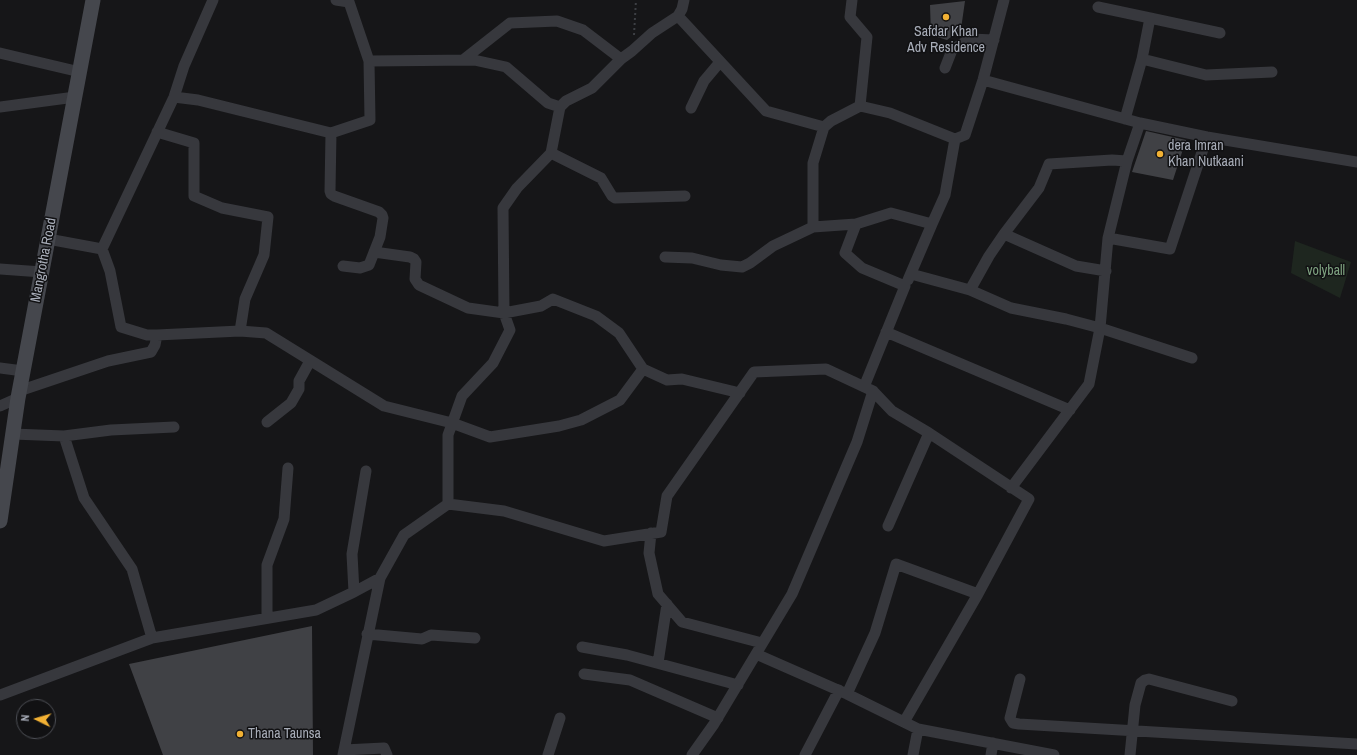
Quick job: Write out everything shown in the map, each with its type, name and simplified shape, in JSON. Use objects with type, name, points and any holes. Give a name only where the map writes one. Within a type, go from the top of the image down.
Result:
[{"type":"main road","name":"Mangrotha Road","points":[[0,521],[23,371],[93,0]]},
{"type":"street","points":[[213,0],[184,66],[174,96],[102,249],[110,271],[121,328],[147,335],[240,331],[266,333],[384,406],[452,423],[490,437],[559,426],[581,420],[620,400],[643,369]]},
{"type":"street","points":[[174,96],[198,100],[331,133],[370,120],[369,61],[349,1],[336,0]]},
{"type":"street","points":[[448,504],[448,435],[452,423],[462,396],[493,363],[510,330],[504,313],[503,208],[518,188],[551,152],[560,107],[566,101],[592,88],[621,59],[652,33],[678,16],[682,9],[684,0]]},
{"type":"street","points":[[852,0],[850,18],[868,37],[860,106]]},
{"type":"street","points":[[813,227],[813,163],[824,127],[831,121],[860,106],[890,113],[955,139],[965,135],[983,80],[1004,0]]},
{"type":"street","points":[[1098,7],[1220,33]]},
{"type":"street","points":[[678,16],[766,111],[824,127]]},
{"type":"street","points":[[1125,119],[1142,59],[1150,18]]},
{"type":"street","points":[[463,60],[510,23],[557,21],[583,30],[621,59]]},
{"type":"street","points":[[945,68],[952,50],[970,39],[994,40]]},
{"type":"street","points":[[0,54],[80,72]]},
{"type":"street","points":[[1142,59],[1206,75],[1272,72]]},
{"type":"street","points":[[369,61],[474,60],[506,68],[548,103],[560,107]]},
{"type":"street","points":[[691,108],[704,81],[720,62]]},
{"type":"street","points":[[983,80],[1140,123],[1207,137],[1357,162]]},
{"type":"street","points":[[0,107],[75,97]]},
{"type":"street","points":[[1011,488],[1089,384],[1100,328],[1108,238],[1127,161],[1140,123]]},
{"type":"street","points":[[157,132],[194,143],[194,196],[222,208],[268,218],[264,255],[245,299],[240,331]]},
{"type":"street","points":[[331,133],[331,194],[379,212],[383,218],[380,237],[369,265],[360,268],[343,266]]},
{"type":"street","points":[[1108,238],[1170,249],[1207,137]]},
{"type":"street","points":[[692,755],[718,718],[792,594],[857,442],[868,389],[886,332],[945,195],[955,139]]},
{"type":"street","points":[[551,152],[601,178],[612,196],[615,198],[685,196]]},
{"type":"street","points":[[970,290],[989,256],[1039,188],[1049,164],[1112,160],[1127,161]]},
{"type":"street","points":[[665,257],[692,258],[721,265],[742,267],[773,246],[813,227],[856,224],[891,213],[932,224]]},
{"type":"street","points":[[856,224],[845,254],[862,268],[905,286]]},
{"type":"street","points":[[1004,234],[1076,266],[1106,271]]},
{"type":"street","points":[[48,239],[102,249]]},
{"type":"street","points":[[374,252],[410,257],[414,259],[416,262],[416,283],[468,308],[504,313],[541,306],[553,299],[596,316],[619,333],[643,369],[667,380],[682,379],[740,393]]},
{"type":"street","points":[[0,269],[42,272]]},
{"type":"street","points":[[911,274],[970,290],[1011,308],[1066,319],[1100,328],[1192,358]]},
{"type":"street","points":[[886,332],[1070,410]]},
{"type":"street","points":[[0,406],[19,394],[108,361],[151,352],[155,345],[157,335]]},
{"type":"street","points":[[267,422],[291,403],[299,389],[299,381],[310,361]]},
{"type":"street","points":[[0,368],[23,371]]},
{"type":"street","points":[[387,755],[384,748],[344,753],[380,578],[404,535],[448,504],[504,511],[604,541],[661,532],[667,496],[754,372],[826,369],[868,389],[892,411],[1029,499],[978,594],[904,722]]},
{"type":"street","points":[[13,434],[64,436],[111,430],[174,427]]},
{"type":"street","points":[[888,526],[929,434]]},
{"type":"street","points":[[64,436],[84,498],[132,569],[152,638]]},
{"type":"street","points":[[267,618],[267,565],[284,520],[288,468]]},
{"type":"street","points":[[354,592],[352,554],[366,471]]},
{"type":"street","points":[[651,533],[649,553],[658,594],[682,622],[762,643]]},
{"type":"street","points":[[805,755],[843,692],[875,633],[896,564],[978,594]]},
{"type":"street","points":[[0,695],[152,638],[316,610],[380,578]]},
{"type":"street","points":[[658,663],[667,604]]},
{"type":"street","points":[[368,634],[422,639],[431,635],[475,638]]},
{"type":"street","points":[[582,647],[627,655],[738,684]]},
{"type":"street","points":[[756,654],[843,692],[918,729],[1054,755]]},
{"type":"street","points":[[584,674],[630,680],[718,718]]},
{"type":"street","points":[[1020,679],[1010,718],[1013,723],[1357,744]]},
{"type":"street","points":[[1130,755],[1135,705],[1142,683],[1145,680],[1149,679],[1232,701]]},
{"type":"street","points":[[548,755],[560,718]]},
{"type":"street","points":[[913,755],[918,729]]},
{"type":"street","points":[[991,755],[992,743]]},
{"type":"path","points":[[632,51],[636,0]]},
{"type":"green space","name":"volyball","points":[[1295,241],[1351,262],[1340,298],[1291,273]]},
{"type":"building","name":"Safdar Khan Adv Residence","points":[[965,1],[961,29],[947,40],[931,35],[930,5]]},
{"type":"building","name":"dera Imran Khan Nutkaani","points":[[1146,131],[1186,140],[1173,180],[1132,172]]},
{"type":"building","points":[[312,626],[313,755],[163,755],[129,664]]},
{"type":"place","name":"Safdar Khan Adv Residence","points":[[946,17]]},
{"type":"place","name":"dera Imran Khan Nutkaani","points":[[1160,154]]},
{"type":"place","name":"Thana Taunsa","points":[[240,734]]}]
